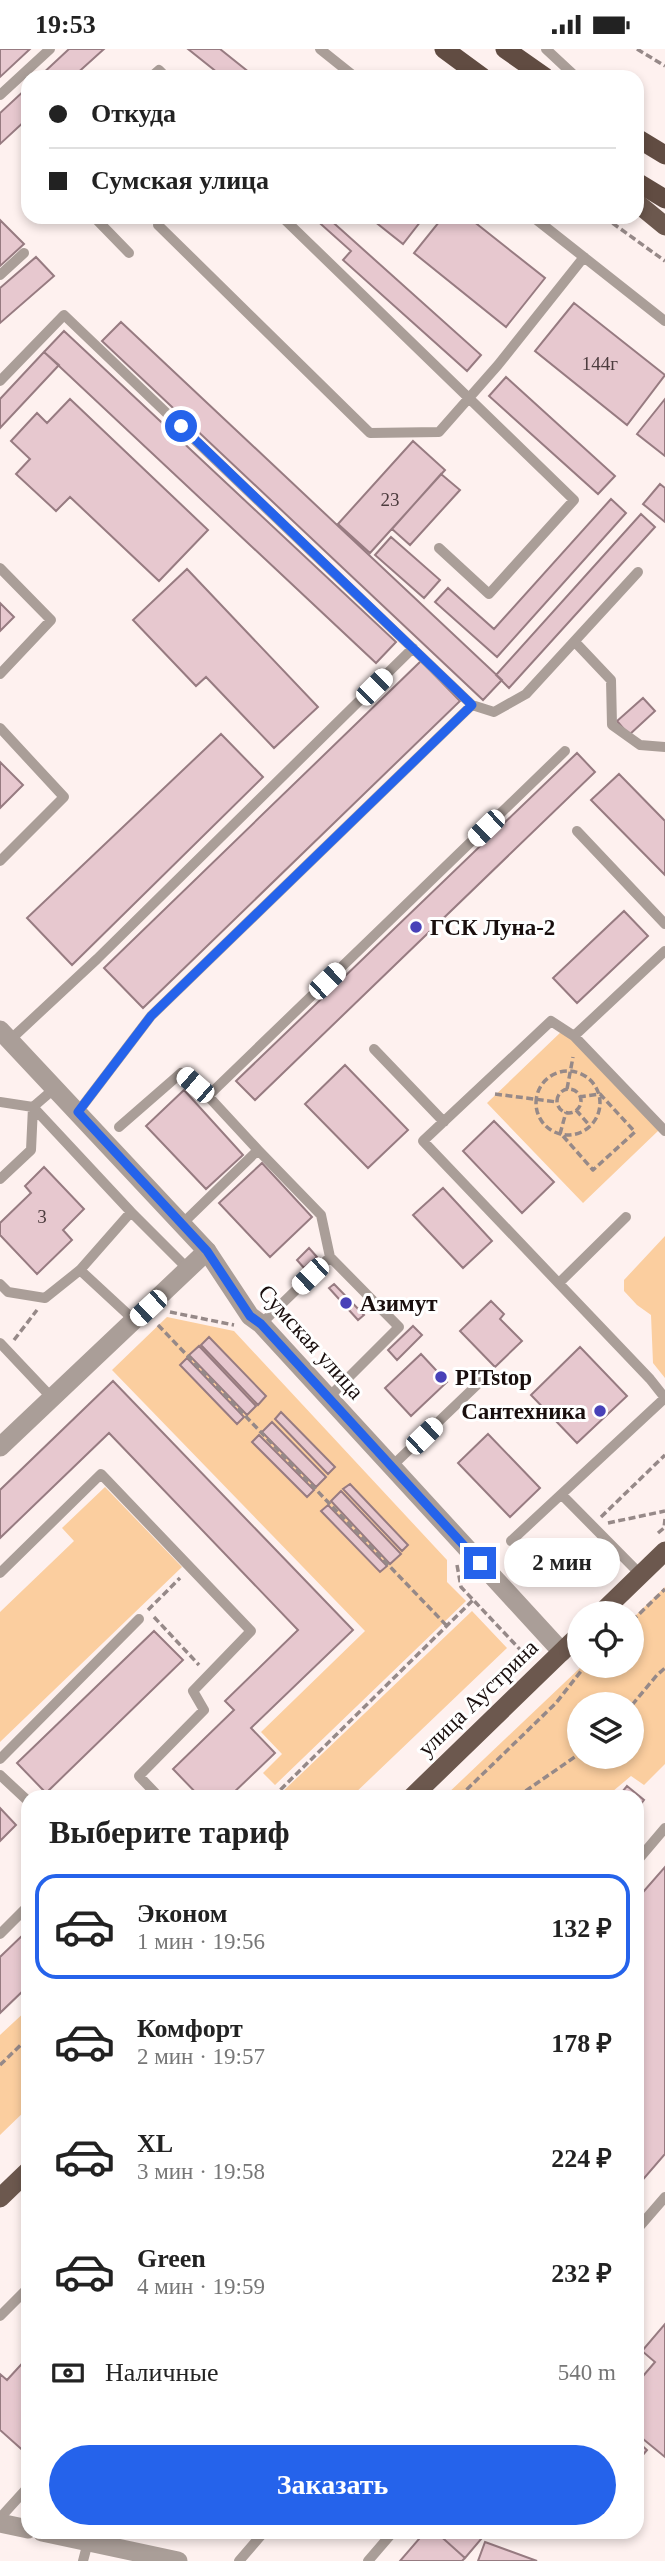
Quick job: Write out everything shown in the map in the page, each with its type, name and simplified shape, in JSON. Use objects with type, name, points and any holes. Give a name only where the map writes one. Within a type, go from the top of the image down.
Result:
[{"type":"highway","points":[[444,49],[473,70]]},
{"type":"highway","points":[[505,49],[535,70]]},
{"type":"highway","points":[[644,140],[659,152]]},
{"type":"highway","points":[[644,186],[665,199]]},
{"type":"main road","points":[[644,209],[665,226]]},
{"type":"main road","points":[[614,1601],[665,1551]]},
{"type":"main road","name":"улица Аустрина","points":[[419,1790],[567,1646]]},
{"type":"main road","points":[[0,2198],[21,2178]]},
{"type":"street","name":"Сумская улица","points":[[5,1035],[207,1251],[250,1316],[261,1324],[390,1468],[562,1651]]},
{"type":"street","points":[[0,1447],[52,1398],[144,1320],[207,1251]]},
{"type":"street","points":[[0,2523],[21,2528]]},
{"type":"street","points":[[58,2539],[85,2551],[178,2561]]},
{"type":"lane","points":[[27,70],[50,49]]},
{"type":"lane","points":[[547,49],[569,70]]},
{"type":"lane","points":[[323,52],[346,70]]},
{"type":"lane","points":[[0,95],[21,76]]},
{"type":"lane","points":[[101,224],[129,253]]},
{"type":"lane","points":[[289,224],[574,500],[489,594],[439,548]]},
{"type":"lane","points":[[542,224],[665,321]]},
{"type":"lane","points":[[158,225],[370,433],[439,432],[584,257]]},
{"type":"lane","points":[[0,275],[24,253]]},
{"type":"lane","points":[[0,381],[64,315],[472,705],[494,712],[526,694],[638,572]]},
{"type":"lane","points":[[0,568],[51,620],[0,674]]},
{"type":"lane","points":[[575,642],[611,680],[612,726],[640,745],[665,747]]},
{"type":"lane","points":[[5,1035],[97,958],[413,648]]},
{"type":"lane","points":[[78,1112],[151,1016],[472,705]]},
{"type":"lane","points":[[0,728],[64,797],[0,861]]},
{"type":"lane","points":[[208,1096],[565,751]]},
{"type":"lane","points":[[577,831],[665,924]]},
{"type":"lane","points":[[574,1036],[665,951]]},
{"type":"lane","points":[[511,1541],[665,1398],[650,1379],[423,1141],[551,1021],[574,1036],[665,1131]]},
{"type":"lane","points":[[374,1049],[444,1122]]},
{"type":"lane","points":[[119,1127],[181,1073],[208,1096],[321,1215],[330,1257],[399,1327],[328,1398]]},
{"type":"lane","points":[[0,1179],[31,1150],[33,1107],[55,1088]]},
{"type":"lane","points":[[0,1102],[33,1107],[188,1269]]},
{"type":"lane","points":[[182,1224],[258,1150]]},
{"type":"lane","points":[[0,1284],[8,1292],[45,1298],[80,1270],[131,1212]]},
{"type":"lane","points":[[559,1283],[626,1217]]},
{"type":"lane","points":[[261,1324],[330,1257]]},
{"type":"lane","points":[[80,1270],[144,1320]]},
{"type":"lane","points":[[2,1350],[52,1398]]},
{"type":"lane","points":[[390,1468],[480,1382]]},
{"type":"lane","points":[[0,1573],[101,1474],[251,1631],[193,1691],[204,1710],[139,1776],[150,1788]]},
{"type":"lane","points":[[562,1495],[641,1575]]},
{"type":"lane","points":[[0,1759],[139,1619]]},
{"type":"lane","points":[[0,1775],[21,1794]]},
{"type":"lane","points":[[644,1853],[665,1828]]},
{"type":"lane","points":[[0,1934],[21,1913]]},
{"type":"lane","points":[[644,2221],[665,2197]]},
{"type":"lane","points":[[0,2316],[21,2295]]},
{"type":"lane","points":[[0,2518],[21,2495]]},
{"type":"lane","points":[[239,2561],[258,2539]]},
{"type":"lane","points":[[368,2561],[387,2539]]},
{"type":"path","points":[[637,49],[665,66]]},
{"type":"path","points":[[614,224],[665,261]]},
{"type":"path","points":[[567,1090],[570,1071]]},
{"type":"path","points":[[570,1071],[588,1077],[600,1094],[635,1132],[593,1170],[561,1134],[544,1124],[538,1115],[537,1100],[542,1084],[558,1072],[570,1071]]},
{"type":"path","points":[[567,1090],[575,1091],[580,1105],[576,1110],[566,1112],[557,1102],[561,1093],[567,1090]]},
{"type":"path","points":[[476,1092],[557,1102]]},
{"type":"path","points":[[579,1097],[600,1094]]},
{"type":"path","points":[[561,1134],[573,1135],[590,1126],[598,1115],[600,1094]]},
{"type":"path","points":[[576,1110],[590,1126]]},
{"type":"path","points":[[561,1134],[566,1112]]},
{"type":"path","points":[[2,1350],[45,1298]]},
{"type":"path","points":[[165,1311],[238,1325]]},
{"type":"path","points":[[144,1320],[447,1626]]},
{"type":"path","points":[[592,1526],[665,1455]]},
{"type":"path","points":[[592,1526],[665,1511]]},
{"type":"path","points":[[455,1557],[461,1587],[530,1661]]},
{"type":"path","points":[[191,1568],[148,1610],[208,1675]]},
{"type":"path","points":[[644,1609],[665,1589]]},
{"type":"path","points":[[280,1790],[473,1600]]},
{"type":"path","points":[[644,1692],[665,1668]]},
{"type":"path","points":[[466,1790],[556,1703],[576,1678]]},
{"type":"path","points":[[527,1790],[567,1762]]},
{"type":"path","points":[[141,1790],[150,1788]]},
{"type":"path","points":[[0,2065],[21,2045]]},
{"type":"shaded area","points":[[563,1030],[659,1130],[583,1203],[487,1103]]},
{"type":"shaded area","points":[[665,1236],[665,1378],[653,1363],[651,1315],[624,1291],[624,1280]]},
{"type":"shaded area","points":[[167,1317],[234,1331],[447,1560],[447,1582],[466,1601],[275,1785],[263,1773],[282,1754],[261,1732],[365,1631],[112,1370]]},
{"type":"shaded area","points":[[105,1487],[182,1567],[0,1742],[0,1612],[74,1541],[62,1528]]},
{"type":"shaded area","points":[[665,1587],[665,1764],[644,1785],[631,1776],[614,1790],[451,1790],[569,1678],[644,1678],[644,1607]]},
{"type":"shaded area","points":[[472,1611],[507,1648],[358,1790],[284,1790]]},
{"type":"shaded area","points":[[21,2016],[21,2115],[0,2135],[0,2035]]},
{"type":"building","points":[[0,49],[30,49],[0,77]]},
{"type":"building","points":[[69,49],[104,49],[81,70],[46,70]]},
{"type":"building","points":[[188,49],[220,49],[246,70],[214,70]]},
{"type":"building","points":[[21,94],[21,124],[0,144],[0,113]]},
{"type":"building","points":[[0,220],[24,244],[0,266]]},
{"type":"building","points":[[321,224],[335,224],[481,355],[467,371],[343,260],[351,251]]},
{"type":"building","points":[[378,224],[419,224],[403,244]]},
{"type":"building","points":[[437,224],[477,224],[545,278],[506,327],[414,253]]},
{"type":"building","points":[[36,257],[54,276],[0,323],[0,288]]},
{"type":"building","points":[[574,303],[665,375],[627,425],[535,351]]},
{"type":"building","points":[[121,322],[502,680],[483,700],[102,341]]},
{"type":"building","points":[[64,331],[396,642],[376,663],[44,352]]},
{"type":"building","points":[[44,352],[59,365],[0,428],[0,399]]},
{"type":"building","points":[[506,377],[615,476],[598,494],[489,396]]},
{"type":"building","points":[[70,399],[208,530],[159,581],[70,497],[56,511],[16,474],[30,459],[11,441],[37,413],[47,423]]},
{"type":"building","points":[[665,399],[665,456],[637,434]]},
{"type":"building","points":[[413,441],[445,470],[370,553],[338,524]]},
{"type":"building","points":[[441,474],[460,490],[410,545],[392,529]]},
{"type":"building","points":[[660,484],[665,488],[665,522],[643,504]]},
{"type":"building","points":[[611,499],[626,513],[497,657],[435,602],[448,588],[494,629]]},
{"type":"building","points":[[641,514],[655,527],[509,688],[496,675]]},
{"type":"building","points":[[391,537],[440,580],[424,598],[375,555]]},
{"type":"building","points":[[187,569],[318,707],[274,748],[206,677],[196,686],[133,620]]},
{"type":"building","points":[[0,603],[14,617],[0,631]]},
{"type":"building","points":[[421,661],[460,701],[143,1008],[104,968]]},
{"type":"building","points":[[643,698],[655,711],[629,735],[617,721]]},
{"type":"building","points":[[221,734],[263,777],[72,965],[27,918]]},
{"type":"building","name":"ГСК Луна-2","points":[[577,753],[595,772],[255,1100],[236,1081]]},
{"type":"building","points":[[0,762],[23,785],[0,808]]},
{"type":"building","points":[[619,774],[665,821],[665,875],[591,800]]},
{"type":"building","points":[[624,911],[648,936],[577,1003],[553,978]]},
{"type":"building","points":[[345,1065],[408,1130],[368,1168],[305,1104]]},
{"type":"building","points":[[184,1090],[243,1155],[206,1189],[146,1126]]},
{"type":"building","points":[[494,1121],[554,1182],[522,1213],[463,1151]]},
{"type":"building","points":[[262,1163],[312,1217],[270,1257],[219,1203]]},
{"type":"building","points":[[44,1167],[84,1209],[63,1230],[72,1240],[37,1274],[0,1235],[0,1223],[31,1193],[25,1186]]},
{"type":"building","points":[[443,1188],[492,1241],[463,1268],[413,1215]]},
{"type":"building","points":[[309,1248],[317,1257],[304,1268],[297,1260]]},
{"type":"building","points":[[334,1284],[364,1315],[358,1320],[329,1288]]},
{"type":"building","points":[[491,1301],[504,1314],[500,1319],[522,1341],[495,1367],[460,1331]]},
{"type":"building","points":[[413,1326],[422,1335],[397,1360],[388,1350]]},
{"type":"building","points":[[209,1337],[266,1396],[258,1405],[201,1345]]},
{"type":"building","points":[[199,1346],[256,1406],[247,1415],[189,1355]]},
{"type":"building","points":[[580,1347],[627,1396],[577,1443],[531,1395]]},
{"type":"building","points":[[421,1354],[447,1382],[411,1416],[385,1388]]},
{"type":"building","points":[[187,1358],[244,1417],[237,1424],[180,1365]]},
{"type":"building","points":[[113,1381],[353,1630],[251,1728],[275,1753],[236,1790],[193,1790],[173,1769],[234,1710],[225,1701],[298,1630],[109,1433],[0,1538],[0,1490]]},
{"type":"building","points":[[281,1412],[335,1467],[328,1474],[275,1419]]},
{"type":"building","points":[[272,1422],[326,1477],[316,1487],[262,1432]]},
{"type":"building","points":[[488,1434],[540,1488],[510,1517],[458,1463]]},
{"type":"building","points":[[259,1435],[314,1490],[307,1497],[252,1442]]},
{"type":"building","points":[[350,1484],[408,1545],[402,1551],[343,1489]]},
{"type":"building","points":[[341,1491],[401,1554],[390,1564],[331,1501]]},
{"type":"building","points":[[328,1505],[387,1566],[380,1572],[321,1511]]},
{"type":"building","points":[[154,1631],[183,1660],[49,1790],[43,1790],[17,1763]]},
{"type":"building","points":[[0,1808],[16,1825],[0,1841]]},
{"type":"building","points":[[665,1867],[665,2154],[644,2178],[644,1891]]},
{"type":"building","points":[[21,1937],[21,1993],[0,2013],[0,1957]]},
{"type":"building","points":[[665,2324],[665,2457],[644,2440],[644,2375],[655,2362],[644,2353],[644,2349]]},
{"type":"building","points":[[21,2365],[21,2449],[0,2430],[0,2374],[7,2380]]},
{"type":"building","points":[[419,2539],[444,2539],[465,2558],[462,2561],[400,2561]]},
{"type":"building","points":[[444,2539],[481,2539],[465,2558]]},
{"type":"building","points":[[485,2542],[537,2561],[478,2561]]},
{"type":"place","name":"ГСК Луна-2","points":[[416,927]]},
{"type":"place","name":"Азимут","points":[[346,1303]]},
{"type":"place","name":"PITstop","points":[[441,1377]]},
{"type":"place","name":"Сантехника","points":[[600,1411]]},
{"type":"route","points":[[181,426],[472,705],[151,1016],[78,1112],[207,1251],[250,1316],[261,1324],[390,1468],[480,1563]]}]
